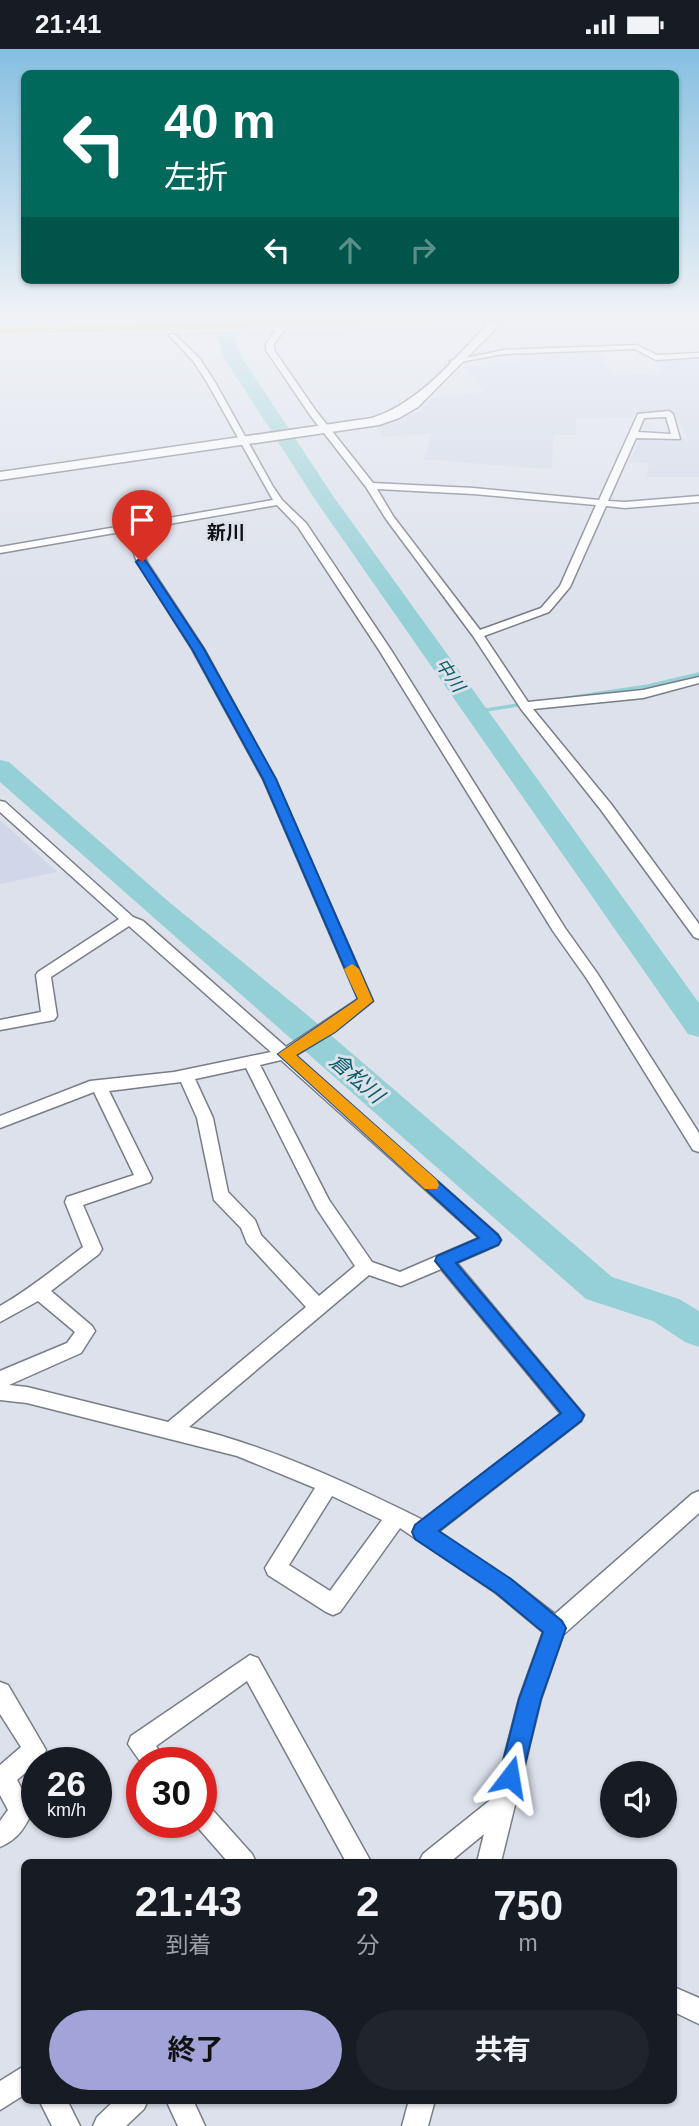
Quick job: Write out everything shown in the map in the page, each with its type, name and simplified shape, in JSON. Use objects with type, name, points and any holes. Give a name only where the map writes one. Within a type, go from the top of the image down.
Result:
[{"type":"main road","points":[[0,476],[325,431],[374,422],[401,412]]},
{"type":"street","points":[[232,412],[251,440],[279,502],[302,524],[699,1146]]},
{"type":"street","points":[[312,412],[370,486],[388,517],[478,635],[525,706],[606,807],[699,934]]},
{"type":"street","points":[[478,635],[545,610],[565,587],[641,416],[669,414],[677,437],[634,435]]},
{"type":"street","points":[[370,486],[473,491],[603,504],[649,504],[699,499]]},
{"type":"street","points":[[0,549],[279,502]]},
{"type":"street","points":[[0,1122],[58,1098],[99,1086],[186,1076],[289,1052],[325,1031],[366,1001],[269,779],[198,649],[142,562],[130,529]]},
{"type":"street","points":[[525,706],[643,694],[699,680]]},
{"type":"street","points":[[0,805],[128,920],[138,924],[289,1052],[492,1240],[401,1279],[366,1267],[323,1204],[251,1062]]},
{"type":"street","points":[[0,1025],[49,1016],[43,975],[128,920]]},
{"type":"street","points":[[186,1076],[205,1118],[220,1195],[249,1225],[253,1238],[318,1307]]},
{"type":"street","points":[[0,1315],[26,1300],[93,1249],[73,1202],[144,1178],[99,1086]]},
{"type":"street","points":[[423,1532],[574,1415],[444,1261]]},
{"type":"street","points":[[172,1430],[366,1267]]},
{"type":"street","points":[[1,1390],[74,1348],[86,1331],[37,1289]]},
{"type":"street","points":[[1,1390],[239,1448],[328,1484],[423,1532],[503,1586],[555,1628]]},
{"type":"street","points":[[328,1484],[275,1568],[333,1605],[396,1517]]},
{"type":"street","points":[[490,1859],[530,1699],[555,1628],[699,1500]]},
{"type":"street","points":[[142,1747],[139,1744],[250,1666],[357,1859]]},
{"type":"street","points":[[0,1693],[35,1750],[3,1777],[21,1810],[11,1828],[0,1835]]},
{"type":"street","points":[[435,1859],[503,1804]]},
{"type":"street","points":[[217,1832],[241,1859]]},
{"type":"street","points":[[677,2001],[699,2011]]},
{"type":"street","points":[[0,2098],[21,2081]]},
{"type":"street","points":[[54,2104],[67,2126]]},
{"type":"street","points":[[106,2126],[131,2104]]},
{"type":"street","points":[[181,2104],[192,2126]]},
{"type":"street","points":[[415,2126],[421,2104]]},
{"type":"shaded area","points":[[664,412],[634,417],[576,419],[576,435],[553,435],[552,468],[543,469],[424,459],[432,433],[383,437],[377,427],[418,413]]},
{"type":"shaded area","points":[[673,412],[699,412],[699,477],[647,477],[649,463],[630,462],[639,439],[688,439]]},
{"type":"shaded area","points":[[0,820],[57,872],[0,884]]},
{"type":"waterway","name":"中川","points":[[268,412],[324,498],[699,1026]]},
{"type":"waterway","points":[[568,698],[648,686],[699,674]]},
{"type":"waterway","points":[[474,712],[524,704]]},
{"type":"waterway","name":"倉松川","points":[[0,768],[159,909],[294,1021],[599,1288],[666,1310],[699,1331]]},
{"type":"slow traffic","points":[[352,969],[366,1001],[286,1054],[431,1185]]},
{"type":"district","name":"新川","points":[[226,532]]},
{"type":"route","points":[[142,562],[198,649],[269,779],[366,1001],[286,1054],[492,1240],[444,1261],[574,1415],[423,1532],[503,1586],[555,1628],[530,1699],[510,1777]]}]
